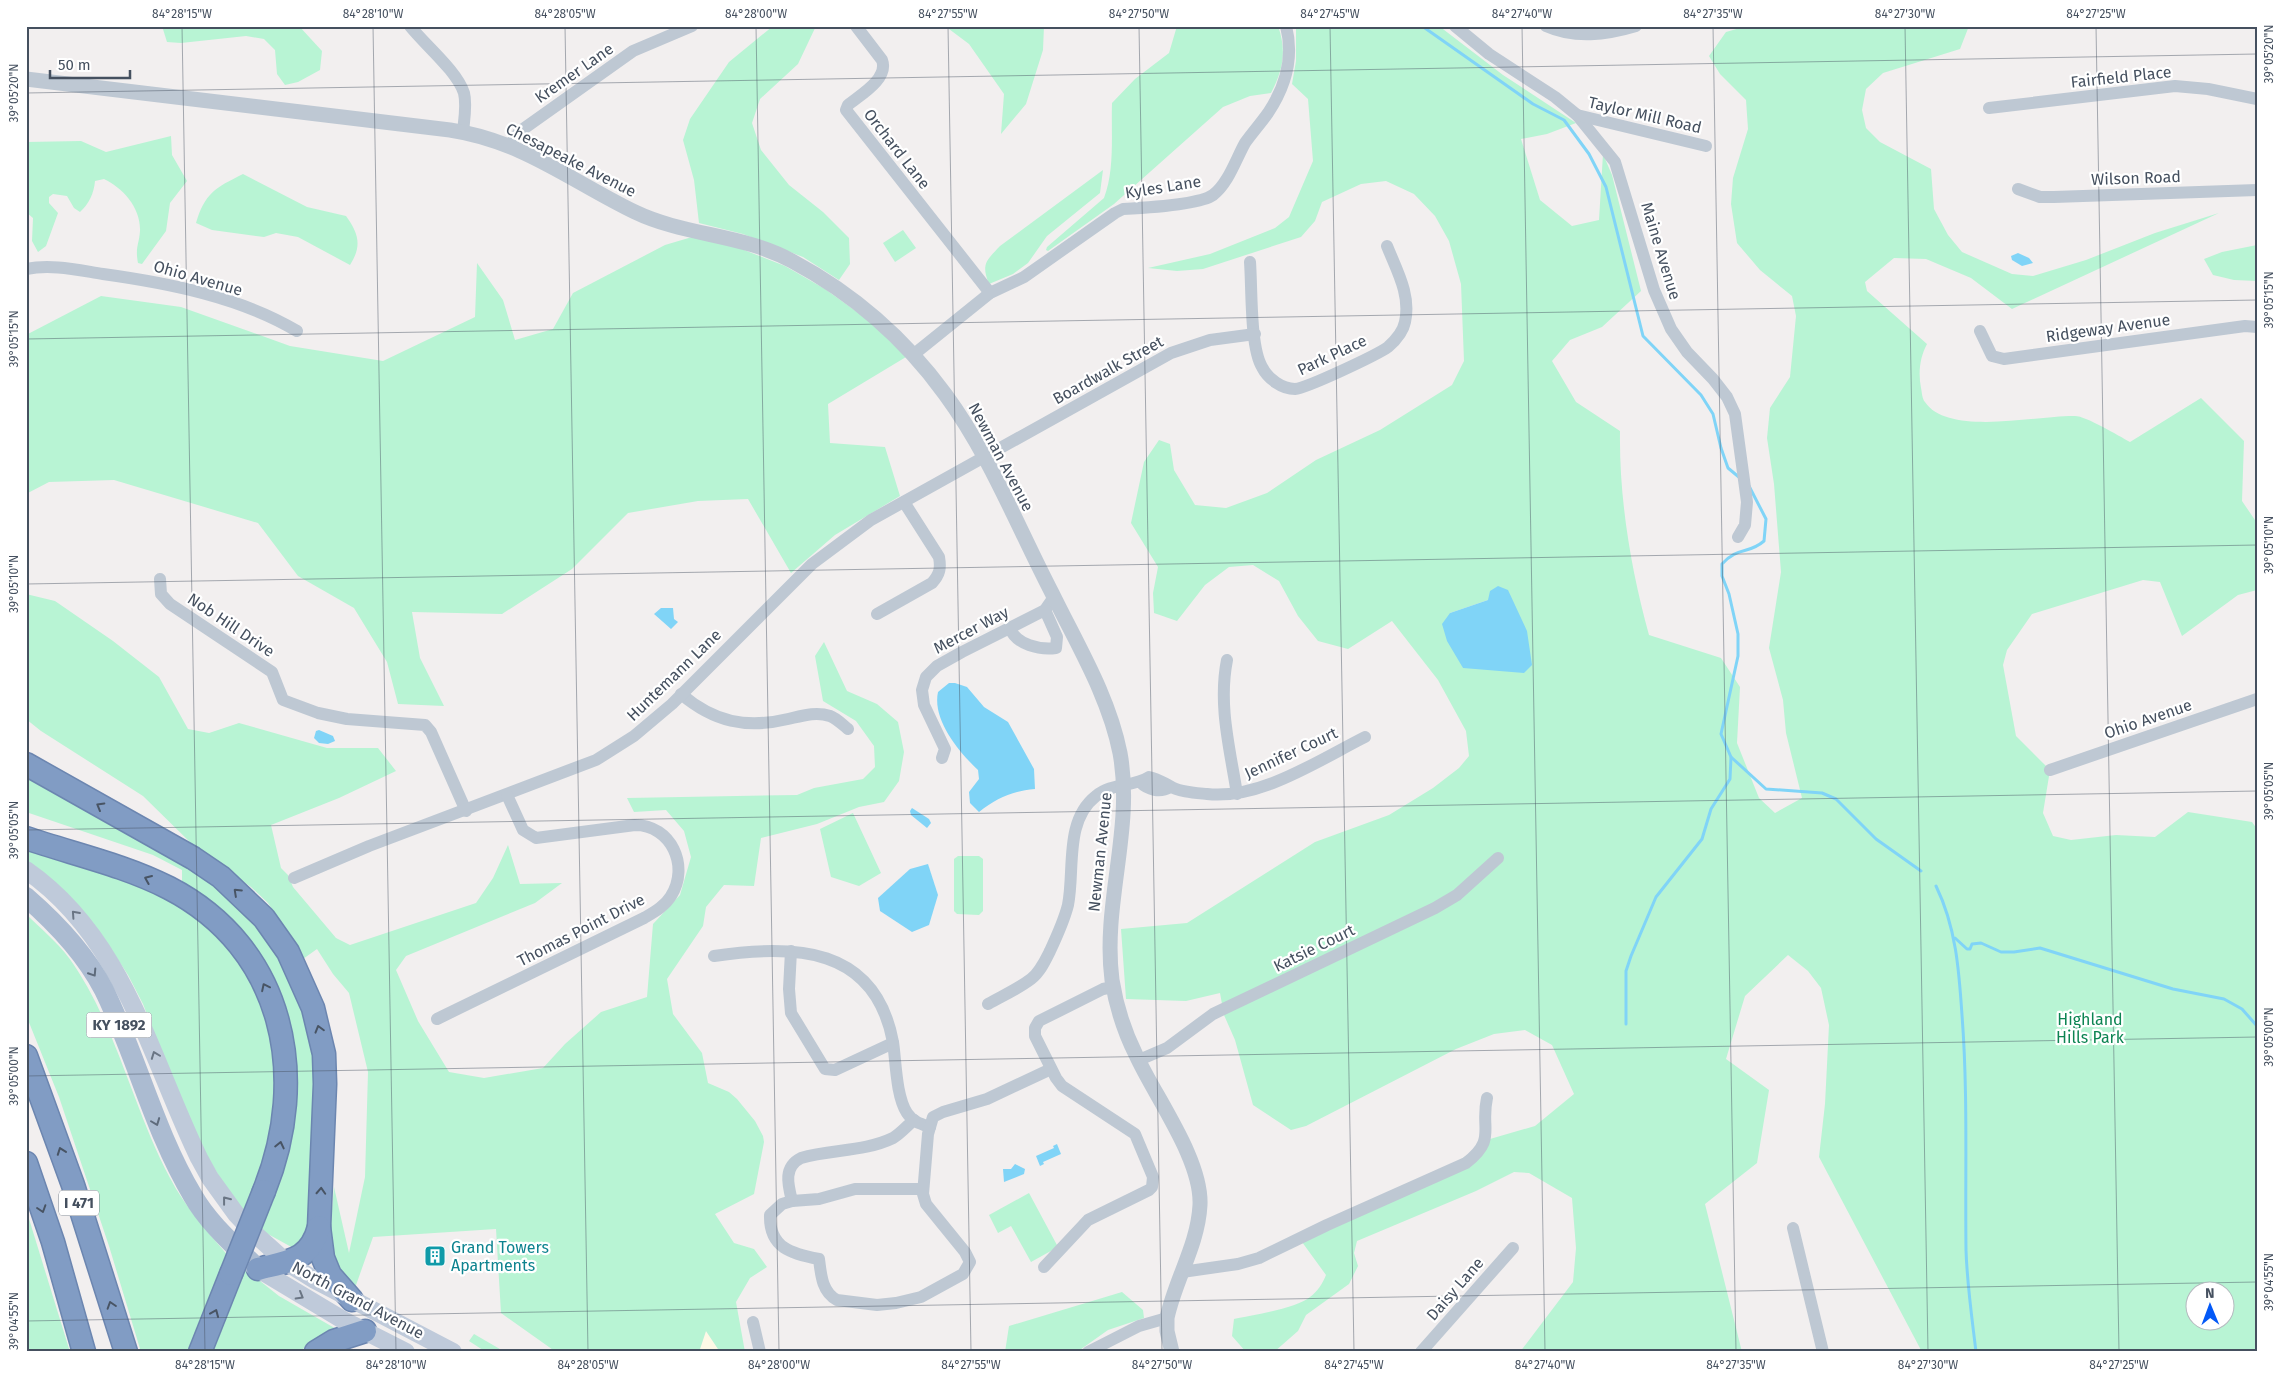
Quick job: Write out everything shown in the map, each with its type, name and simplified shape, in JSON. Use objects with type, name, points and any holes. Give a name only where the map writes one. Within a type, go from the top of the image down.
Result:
[{"type":"highway","points":[[26,764],[193,858],[221,877],[264,918],[288,952],[313,1008],[324,1054],[325,1084],[320,1227],[326,1268],[352,1300]]},
{"type":"highway","points":[[26,838],[129,871],[168,888],[215,921],[248,958],[276,1012],[285,1051],[287,1074],[285,1119],[280,1145],[264,1191],[200,1352]]},
{"type":"highway","name":"I 471","points":[[26,1056],[73,1185],[126,1352]]},
{"type":"highway","name":"I 471","points":[[26,1163],[53,1242],[84,1352]]},
{"type":"highway","points":[[258,1270],[286,1262],[307,1252],[316,1240],[320,1227]]},
{"type":"highway","points":[[316,1352],[334,1340],[365,1331]]},
{"type":"main road","name":"North Grand Avenue","points":[[26,870],[73,911],[115,968],[136,1010],[184,1128],[210,1178],[256,1235],[286,1262],[352,1300],[453,1352]]},
{"type":"main road","name":"North Grand Avenue","points":[[26,897],[65,936],[103,988],[164,1143],[194,1198],[232,1244],[258,1270],[314,1304],[406,1352]]},
{"type":"street","points":[[410,26],[456,78],[464,92],[463,132]]},
{"type":"street","name":"Kremer Lane","points":[[510,145],[519,132],[633,51],[692,26]]},
{"type":"street","name":"Orchard Lane","points":[[856,26],[885,66],[883,73],[877,80],[848,105],[846,110],[990,293]]},
{"type":"street","name":"Kyles Lane","points":[[913,355],[990,293],[1024,277],[1115,213],[1123,210],[1199,201],[1212,195],[1220,188],[1246,142],[1281,91],[1290,62],[1290,47],[1286,26]]},
{"type":"street","name":"Maine Avenue","points":[[1455,26],[1489,54],[1555,97],[1577,115],[1615,162],[1654,290],[1670,329],[1687,352],[1727,397],[1735,414],[1745,482],[1747,512],[1745,525],[1738,537]]},
{"type":"street","points":[[1546,26],[1568,32],[1591,35],[1611,33],[1636,26]]},
{"type":"street","name":"Chesapeake Avenue","points":[[26,79],[463,132],[510,145],[647,217],[687,229],[716,234],[776,253],[790,260],[853,300],[877,319],[913,355]]},
{"type":"street","name":"Fairfield Place","points":[[1988,108],[2174,86],[2208,89],[2257,98]]},
{"type":"street","name":"Taylor Mill Road","points":[[1577,115],[1706,146]]},
{"type":"street","name":"Wilson Road","points":[[2018,189],[2040,197],[2257,190]]},
{"type":"street","name":"Park Place","points":[[1250,262],[1258,358],[1265,372],[1284,388],[1290,388],[1312,385],[1387,347],[1402,332],[1407,313],[1404,287],[1387,246]]},
{"type":"street","name":"Ohio Avenue","points":[[26,269],[56,267],[158,281],[249,309],[279,320],[297,331]]},
{"type":"street","name":"Ridgeway Avenue","points":[[1980,331],[1992,356],[2004,359],[2245,326],[2257,327]]},
{"type":"street","name":"Boardwalk Street","points":[[985,458],[1171,353],[1210,340],[1255,334]]},
{"type":"street","name":"Newman Avenue","points":[[913,355],[947,396],[985,458],[1050,604],[1107,707],[1132,783],[1110,929],[1110,961],[1113,987],[1138,1060],[1198,1179],[1200,1201],[1199,1216],[1167,1318],[1167,1331],[1172,1352]]},
{"type":"street","name":"Huntemann Lane","points":[[294,878],[369,846],[466,811],[596,760],[634,736],[681,694],[812,564],[871,520],[985,458]]},
{"type":"street","points":[[876,614],[932,583],[939,576],[941,566],[939,557],[904,502]]},
{"type":"street","name":"Nob Hill Drive","points":[[160,579],[161,594],[170,604],[272,672],[283,700],[347,720],[425,725],[431,732],[466,811]]},
{"type":"street","points":[[1010,628],[1012,635],[1020,642],[1043,648],[1056,648],[1057,637],[1050,604]]},
{"type":"street","name":"Mercer Way","points":[[942,758],[945,749],[922,696],[926,677],[937,666],[1010,628],[1050,604]]},
{"type":"street","points":[[1227,660],[1222,683],[1223,702],[1237,794]]},
{"type":"street","points":[[681,694],[709,715],[737,723],[761,724],[815,714],[830,716],[848,729]]},
{"type":"street","name":"Ohio Avenue","points":[[2050,770],[2257,699]]},
{"type":"street","name":"Jennifer Court","points":[[1132,783],[1150,790],[1166,790],[1170,787],[1208,794],[1237,794],[1256,789],[1288,775],[1365,736]]},
{"type":"street","points":[[988,1004],[1031,979],[1042,966],[1064,920],[1068,902],[1072,844],[1078,822],[1095,796],[1132,783]]},
{"type":"street","name":"Thomas Point Drive","points":[[437,1019],[644,918],[661,907],[672,896],[675,888],[678,871],[677,860],[671,843],[658,830],[647,825],[635,825],[536,838],[523,830],[507,795]]},
{"type":"street","name":"Katsie Court","points":[[1138,1060],[1172,1045],[1213,1014],[1435,908],[1457,895],[1498,858]]},
{"type":"street","points":[[714,956],[762,950],[791,951],[825,958],[852,971],[881,1003],[893,1043],[907,1112],[914,1120],[930,1126]]},
{"type":"street","points":[[791,951],[789,989],[791,1013],[825,1069],[835,1070],[893,1043]]},
{"type":"street","points":[[1044,1267],[1088,1220],[1152,1187],[1153,1177],[1135,1134],[1062,1086],[1051,1069],[1035,1036],[1035,1028],[1039,1021],[1103,989],[1113,987]]},
{"type":"street","points":[[922,1189],[855,1189],[820,1199],[792,1201],[782,1204],[770,1215],[778,1243],[791,1253],[819,1259],[826,1291],[837,1300],[877,1304],[896,1303],[931,1292],[962,1274],[969,1266],[969,1257],[926,1204],[922,1189],[930,1126],[933,1117],[938,1113],[987,1099],[1051,1069]]},
{"type":"street","points":[[1182,1272],[1238,1264],[1259,1258],[1327,1225],[1466,1163],[1477,1154],[1484,1143],[1487,1130],[1485,1108],[1487,1098]]},
{"type":"street","points":[[792,1201],[788,1176],[796,1160],[807,1156],[840,1152],[882,1142],[895,1137],[914,1120]]},
{"type":"street","points":[[1793,1228],[1822,1352]]},
{"type":"street","name":"Daisy Lane","points":[[1421,1352],[1513,1248]]},
{"type":"street","points":[[1088,1352],[1139,1326],[1167,1318]]},
{"type":"street","points":[[753,1322],[760,1352]]},
{"type":"shaded area","points":[[706,1331],[720,1352],[699,1352]]},
{"type":"green space","points":[[162,26],[299,26],[322,51],[320,70],[298,82],[285,85],[277,74],[275,50],[264,39],[246,36],[181,43],[167,42]]},
{"type":"green space","points":[[773,26],[816,26],[798,64],[760,99],[752,123],[761,150],[789,185],[823,212],[849,238],[850,264],[839,280],[803,257],[743,234],[699,223],[694,180],[683,140],[690,119],[729,62]]},
{"type":"green space","points":[[945,26],[1044,26],[1043,50],[1026,104],[1001,134],[1004,94],[969,44]]},
{"type":"green space","points":[[1177,26],[1278,26],[1283,52],[1281,68],[1271,93],[1250,96],[1223,107],[1114,204],[1048,251],[1046,250],[1047,247],[1104,198],[1110,176],[1112,103],[1135,79],[1169,53]]},
{"type":"green space","name":"Highland Hills Park","points":[[1296,26],[1439,26],[1503,75],[1576,123],[1547,134],[1521,139],[1540,200],[1572,226],[1599,220],[1603,154],[1612,175],[1641,291],[1602,327],[1570,340],[1552,361],[1576,402],[1620,431],[1620,457],[1627,534],[1649,635],[1721,658],[1740,687],[1737,743],[1759,798],[1775,813],[1802,798],[1786,733],[1783,700],[1769,648],[1781,572],[1774,484],[1767,438],[1770,408],[1790,377],[1796,316],[1792,296],[1760,270],[1737,243],[1731,204],[1733,178],[1748,129],[1746,100],[1720,74],[1709,56],[1726,32],[1747,26],[1969,26],[1960,49],[1883,73],[1866,89],[1862,110],[1866,128],[1880,142],[1931,169],[1934,209],[1948,235],[1962,252],[2012,274],[2033,276],[2086,260],[2155,233],[2219,213],[2012,309],[1971,278],[1926,259],[1894,258],[1865,282],[1867,291],[1927,344],[1921,359],[1920,382],[1924,401],[1937,413],[1953,419],[1973,422],[2075,416],[2094,423],[2130,442],[2201,398],[2244,441],[2242,501],[2257,523],[2257,590],[2238,595],[2182,636],[2160,582],[2143,580],[2032,614],[2007,650],[2003,665],[2016,736],[2050,770],[2043,813],[2053,836],[2071,840],[2116,835],[2155,837],[2188,812],[2252,822],[2257,829],[2257,1352],[1922,1352],[1819,1157],[1825,1104],[1829,1025],[1821,988],[1808,971],[1788,955],[1745,996],[1726,1059],[1769,1090],[1757,1163],[1705,1204],[1742,1352],[1520,1352],[1573,1282],[1576,1248],[1572,1198],[1529,1173],[1514,1172],[1476,1191],[1357,1241],[1354,1253],[1358,1266],[1349,1284],[1306,1315],[1298,1331],[1274,1352],[1246,1352],[1232,1336],[1234,1319],[1295,1305],[1310,1297],[1320,1287],[1326,1275],[1302,1242],[1419,1189],[1490,1139],[1535,1126],[1574,1094],[1552,1045],[1525,1030],[1494,1034],[1456,1049],[1306,1126],[1291,1130],[1253,1105],[1235,1040],[1224,1015],[1220,993],[1186,1001],[1126,999],[1121,929],[1187,923],[1315,842],[1389,815],[1433,788],[1459,768],[1469,756],[1466,731],[1438,680],[1392,621],[1348,649],[1318,641],[1298,616],[1279,581],[1253,565],[1229,567],[1205,585],[1177,621],[1154,613],[1153,593],[1158,567],[1131,523],[1144,462],[1159,440],[1170,444],[1174,470],[1195,505],[1226,508],[1267,493],[1316,460],[1380,430],[1452,385],[1464,361],[1461,284],[1449,241],[1435,216],[1414,194],[1386,181],[1361,184],[1322,202],[1315,221],[1301,237],[1203,269],[1177,271],[1148,268],[1210,254],[1275,228],[1289,217],[1313,161],[1308,99],[1292,84],[1296,61]],"holes":[[[1488,600],[1463,668],[1450,613]]]},
{"type":"green space","points":[[171,136],[172,155],[187,181],[170,203],[166,231],[142,264],[138,263],[137,258],[140,223],[134,207],[124,193],[104,179],[95,181],[94,190],[80,212],[74,208],[67,196],[53,194],[49,197],[49,203],[58,213],[46,246],[38,252],[32,241],[33,218],[26,212],[26,142],[81,141],[106,152]]},
{"type":"green space","points":[[1103,170],[1100,193],[1047,236],[1028,263],[1013,274],[989,284],[985,272],[986,263],[1000,246]]},
{"type":"green space","points":[[243,174],[307,207],[346,216],[354,229],[357,240],[356,252],[350,265],[298,237],[276,233],[264,237],[212,230],[196,223],[207,198],[225,183]]},
{"type":"green space","points":[[903,230],[916,248],[895,262],[883,243]]},
{"type":"green space","points":[[692,237],[739,248],[785,266],[825,289],[871,322],[906,357],[828,404],[830,443],[885,447],[900,496],[835,535],[791,573],[748,499],[698,501],[628,513],[572,569],[502,614],[412,612],[420,658],[444,706],[398,704],[387,662],[354,608],[298,576],[258,523],[114,480],[49,482],[26,494],[26,335],[101,296],[181,307],[290,346],[383,361],[475,317],[477,263],[503,300],[515,340],[553,329],[573,293],[665,245]]},
{"type":"green space","points":[[2257,245],[2257,281],[2234,280],[2213,275],[2204,259],[2222,252]]},
{"type":"green space","points":[[26,594],[55,601],[113,641],[159,677],[188,729],[209,733],[239,723],[327,748],[378,748],[396,771],[339,798],[271,825],[281,868],[288,875],[293,887],[336,938],[350,945],[476,903],[493,878],[508,845],[520,884],[562,883],[535,903],[406,956],[396,970],[418,1021],[449,1072],[484,1078],[543,1068],[565,1044],[601,1012],[647,997],[653,924],[680,895],[691,857],[684,831],[666,810],[634,812],[627,798],[797,795],[814,788],[863,779],[875,767],[874,746],[856,721],[823,701],[815,656],[824,642],[847,691],[877,704],[898,722],[904,752],[899,781],[884,802],[859,807],[817,824],[761,838],[754,886],[724,885],[706,907],[703,926],[667,979],[673,1014],[702,1053],[708,1083],[729,1092],[737,1099],[755,1121],[763,1136],[764,1142],[754,1194],[715,1214],[734,1243],[754,1249],[767,1267],[750,1278],[736,1302],[745,1352],[720,1352],[706,1331],[699,1352],[556,1352],[501,1313],[496,1229],[373,1237],[355,1288],[347,1284],[328,1253],[334,1187],[349,1253],[365,1177],[368,1072],[349,993],[333,974],[317,949],[303,959],[268,903],[251,887],[195,847],[143,796],[41,731],[26,719]]},
{"type":"green space","points":[[26,772],[136,831],[244,905],[294,977],[320,1066],[310,1233],[295,1249],[257,1228],[280,1169],[293,1126],[295,1082],[283,1013],[182,885],[182,870],[153,855],[26,812]]},
{"type":"green space","points":[[853,813],[881,873],[859,886],[831,877],[820,829]]},
{"type":"green space","points":[[26,842],[171,897],[225,941],[256,987],[270,1020],[280,1102],[247,1217],[237,1206],[192,1131],[143,1004],[128,975],[102,935],[73,900],[26,861]]},
{"type":"green space","points":[[958,856],[979,856],[983,859],[983,911],[979,915],[957,914],[954,911],[954,859]]},
{"type":"green space","points":[[26,914],[64,952],[85,983],[112,1037],[145,1123],[170,1178],[190,1209],[229,1257],[195,1333],[191,1352],[141,1352],[109,1246],[59,1097],[26,1015]]},
{"type":"green space","points":[[1029,1193],[1058,1247],[1031,1262],[1011,1226],[998,1233],[989,1215]]},
{"type":"green space","points":[[26,1209],[70,1352],[29,1352],[26,1346]]},
{"type":"green space","points":[[241,1266],[279,1296],[338,1330],[309,1343],[300,1352],[212,1352]]},
{"type":"green space","points":[[1122,1292],[1143,1310],[1144,1318],[1108,1330],[1077,1352],[1005,1352],[1009,1326]]},
{"type":"green space","points":[[474,1334],[505,1352],[486,1352],[469,1341]]},
{"type":"water","points":[[2018,253],[2029,258],[2033,263],[2022,266],[2012,260],[2011,256]]},
{"type":"water","points":[[1498,586],[1508,590],[1527,631],[1532,665],[1524,673],[1463,668],[1447,641],[1442,624],[1450,613],[1488,600],[1490,591]]},
{"type":"water","points":[[661,608],[673,608],[674,619],[678,622],[671,629],[654,614]]},
{"type":"water","points":[[949,683],[967,687],[984,707],[1008,722],[1034,769],[1035,789],[1019,791],[1005,796],[979,812],[970,803],[969,792],[979,779],[978,770],[955,745],[943,724],[937,703],[938,692]]},
{"type":"water","points":[[319,730],[333,736],[335,741],[328,744],[319,743],[314,738],[316,731]]},
{"type":"water","points":[[912,808],[929,819],[931,823],[927,828],[911,815],[910,811]]},
{"type":"water","points":[[928,864],[938,895],[929,925],[912,932],[880,911],[878,898],[910,869]]},
{"type":"water","points":[[1057,1144],[1061,1154],[1043,1162],[1044,1164],[1040,1166],[1036,1156],[1054,1148],[1053,1146]]},
{"type":"water","points":[[1015,1164],[1025,1169],[1024,1174],[1004,1182],[1003,1169],[1011,1169]]},
{"type":"waterway","points":[[1422,26],[1533,104],[1564,120],[1589,154],[1606,187],[1643,336],[1701,395],[1713,414],[1728,468],[1740,478]]},
{"type":"waterway","points":[[1749,486],[1766,519],[1764,541],[1753,548],[1733,555],[1722,564],[1722,576],[1729,594],[1738,634],[1738,656],[1721,734],[1731,757],[1766,789],[1822,793],[1836,799],[1876,839],[1921,871]]},
{"type":"waterway","points":[[1626,1024],[1626,971],[1631,956],[1656,897],[1702,839],[1711,809],[1730,779],[1731,757]]},
{"type":"waterway","points":[[1936,886],[1943,901],[1952,933],[1959,982],[1965,1074],[1966,1250],[1976,1352]]},
{"type":"waterway","points":[[1955,938],[1967,949],[1970,949],[1972,944],[1981,943],[2001,952],[2040,948],[2173,989],[2224,999],[2242,1009],[2257,1026]]},
{"type":"place","name":"Grand Towers Apartments","points":[[435,1256]]}]
